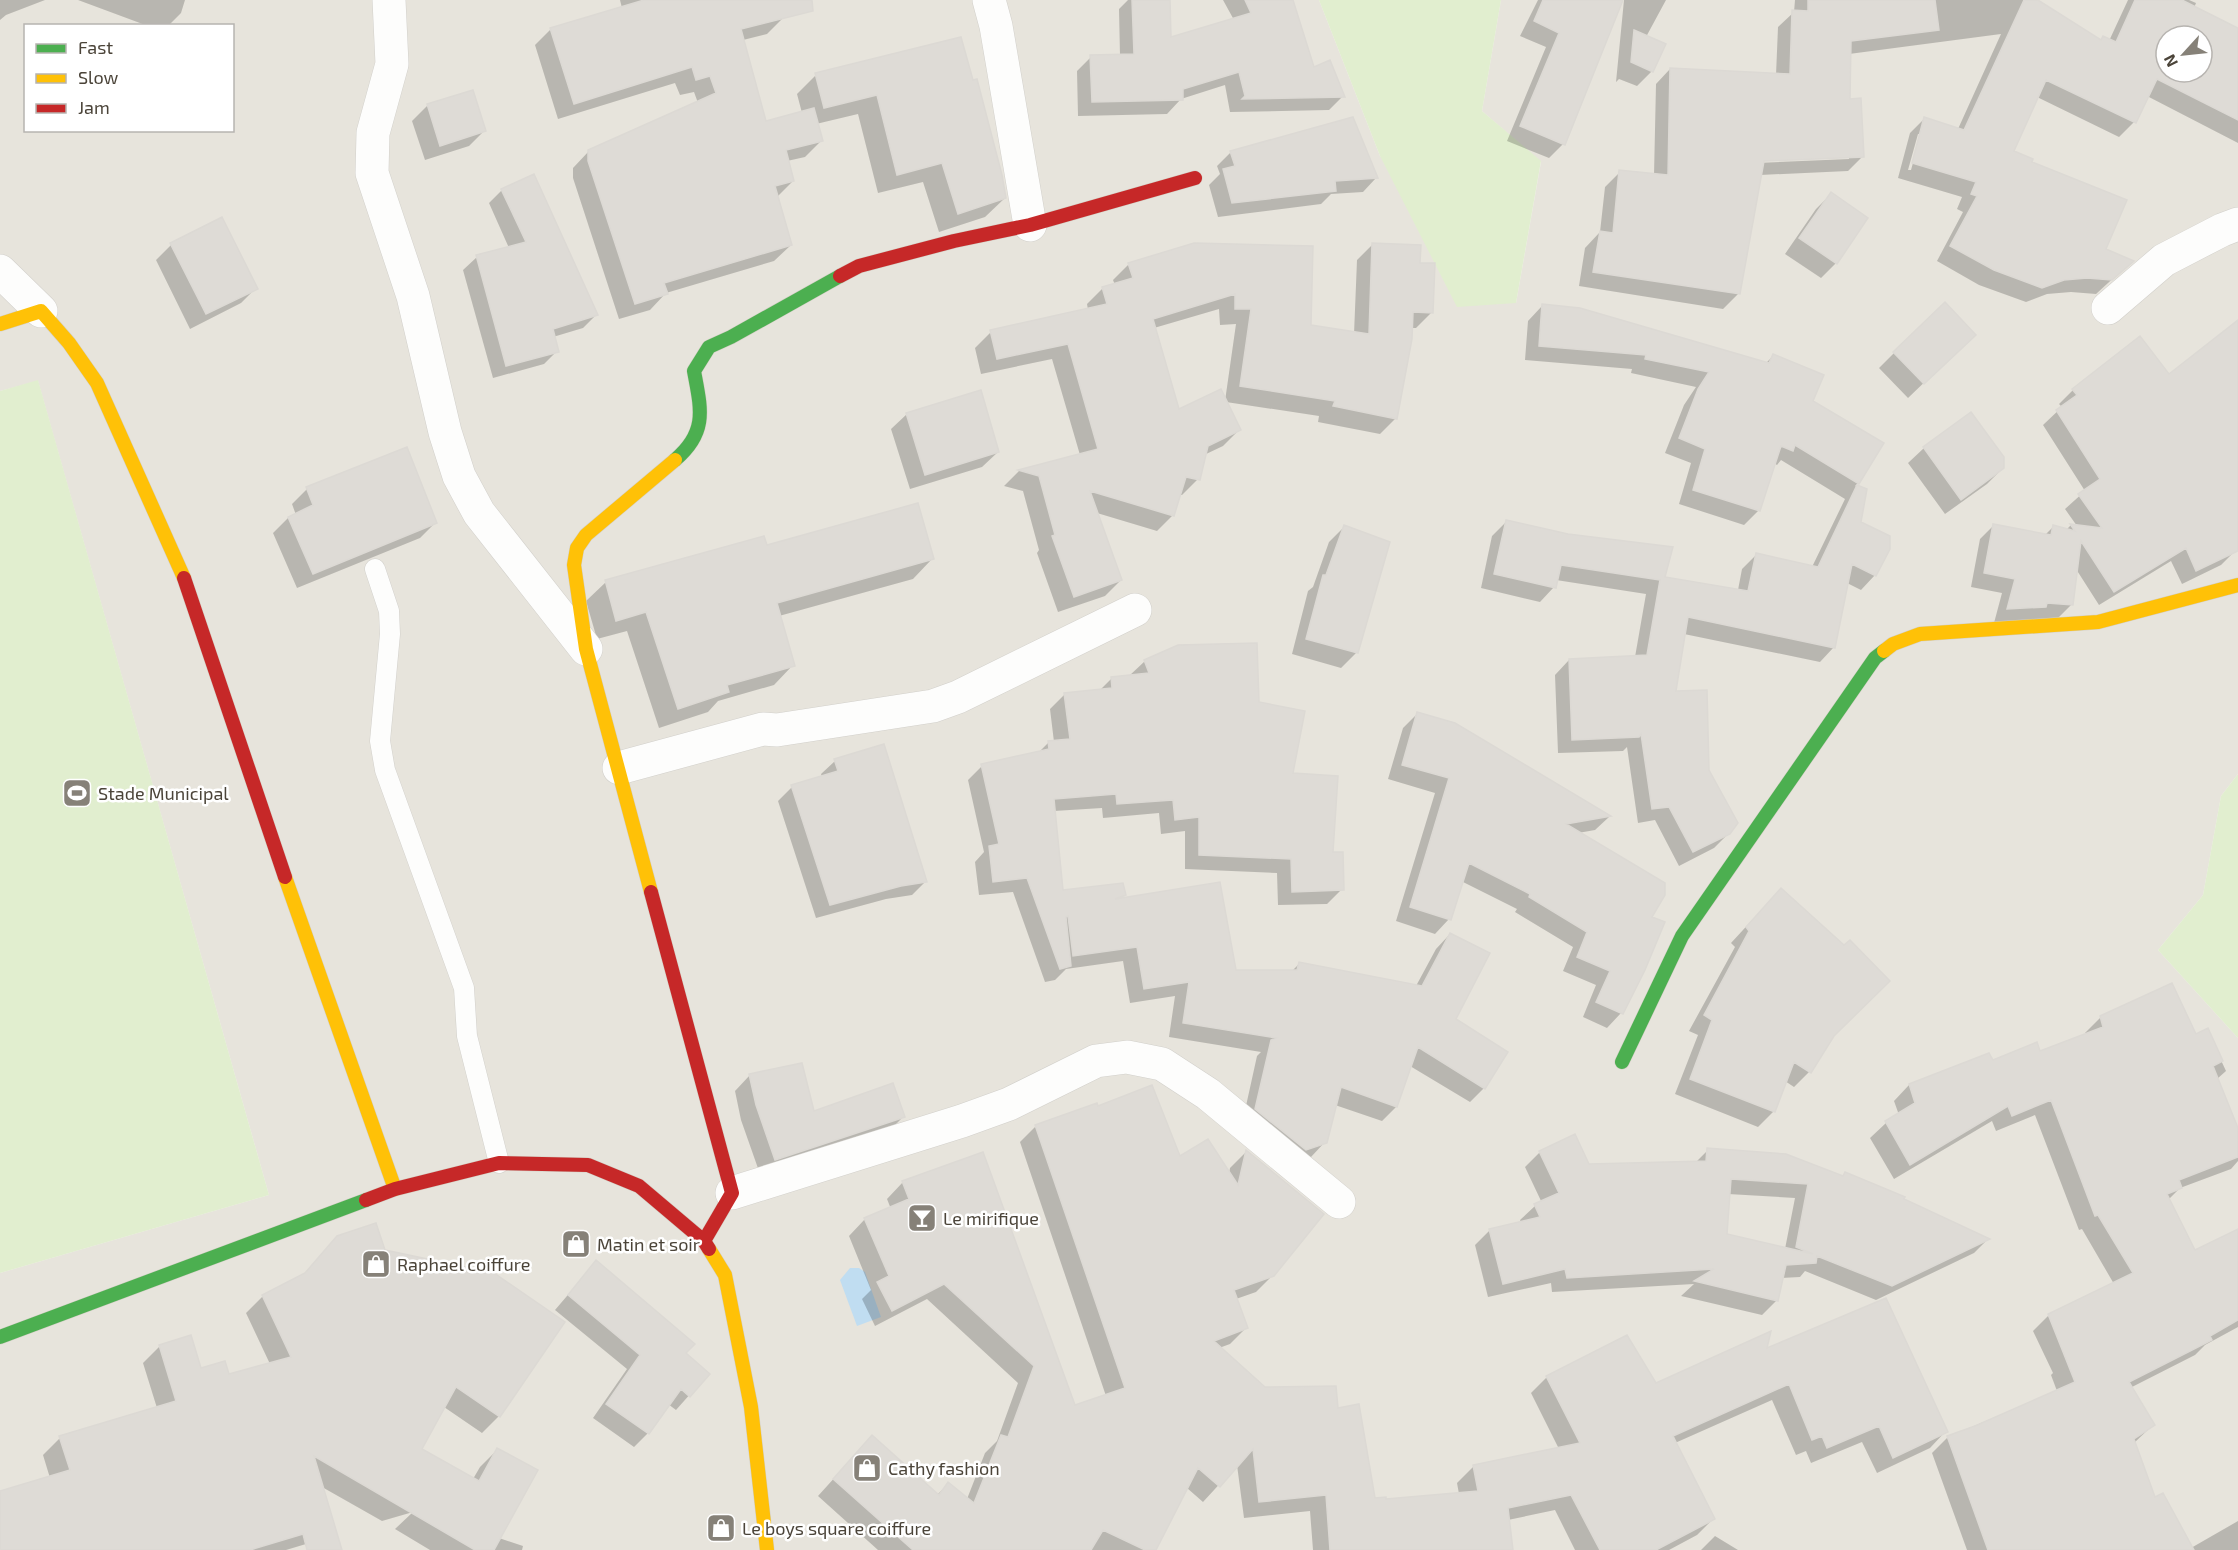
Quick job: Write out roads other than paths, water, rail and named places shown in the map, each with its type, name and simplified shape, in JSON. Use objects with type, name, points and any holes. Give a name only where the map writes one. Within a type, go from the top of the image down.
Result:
[{"type":"street","points":[[389,0],[392,64],[373,133],[372,173],[412,296],[444,432],[459,476],[479,513],[586,649]]},
{"type":"street","points":[[989,0],[996,26],[1030,225]]},
{"type":"street","points":[[732,1193],[586,649],[574,565],[577,548],[586,534],[688,449],[697,438],[702,422],[694,370],[709,347],[859,266],[954,241],[1030,225],[1195,178]]},
{"type":"street","points":[[2108,308],[2164,260],[2238,224]]},
{"type":"street","points":[[0,271],[41,311],[69,343],[98,383],[188,588],[310,951],[395,1189]]},
{"type":"street","points":[[0,324],[41,311]]},
{"type":"street","points":[[1622,1062],[1682,936],[1875,658],[1893,644],[1920,634],[2098,622],[2238,585]]},
{"type":"street","points":[[619,768],[763,729],[777,730],[933,706],[958,697],[1136,610]]},
{"type":"street","points":[[704,1241],[732,1193],[962,1121],[1009,1104],[1096,1061],[1127,1057],[1162,1064],[1209,1094],[1339,1202]]},
{"type":"street","points":[[0,1336],[395,1189],[499,1163],[588,1165],[639,1186],[704,1241],[725,1275],[751,1407],[767,1550]]},
{"type":"lane","points":[[375,569],[389,611],[390,634],[380,741],[385,770],[464,988],[467,1036],[499,1163]]},
{"type":"water","points":[[850,1268],[859,1268],[865,1272],[881,1317],[857,1326],[840,1280]]},
{"type":"place","name":"Stade Municipal","points":[[77,793]]},
{"type":"place","name":"Le mirifique","points":[[922,1218]]},
{"type":"place","name":"Matin et soir","points":[[576,1244]]},
{"type":"place","name":"Raphael coiffure","points":[[376,1264]]},
{"type":"place","name":"Cathy fashion","points":[[867,1468]]},
{"type":"place","name":"Le boys square coiffure","points":[[721,1528]]}]
